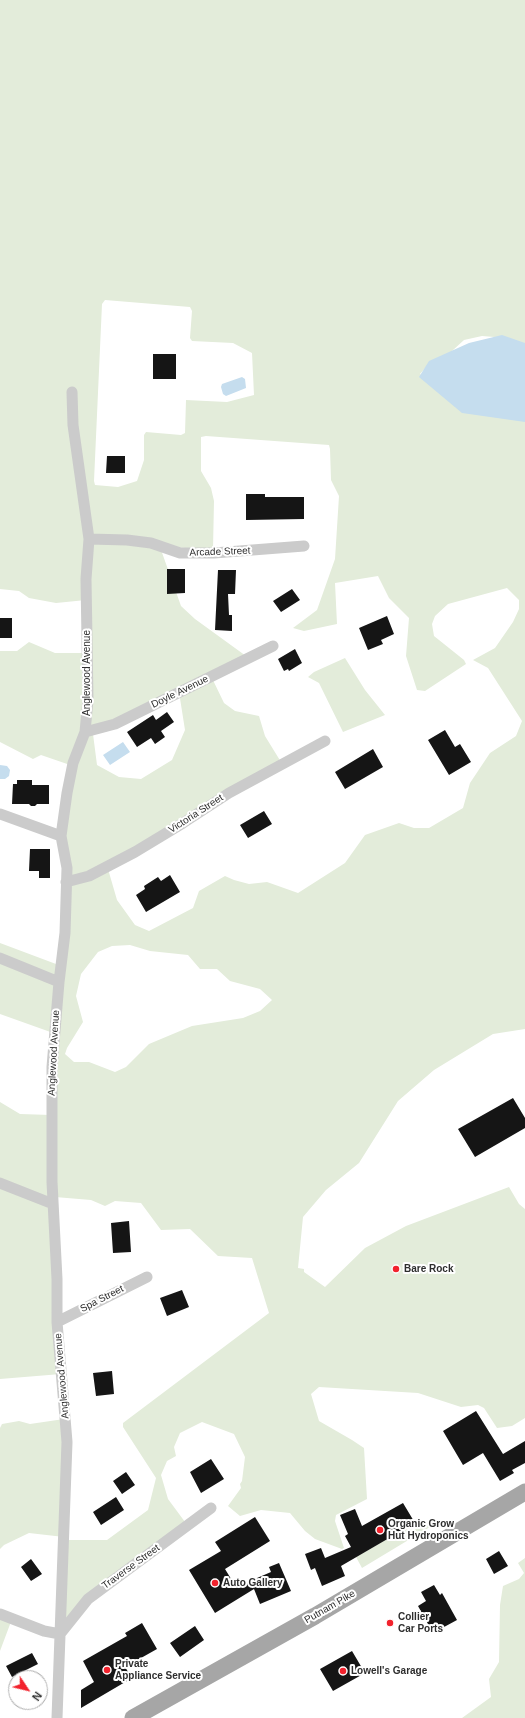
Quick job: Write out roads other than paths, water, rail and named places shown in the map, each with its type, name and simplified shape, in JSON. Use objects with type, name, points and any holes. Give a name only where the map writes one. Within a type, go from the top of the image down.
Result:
[{"type":"main road","name":"Putnam Pike","points":[[133,1718],[315,1616],[525,1492]]},
{"type":"street","name":"Anglewood Avenue","points":[[57,1718],[67,1442],[57,1322],[57,1279],[53,1204],[52,1067],[59,982],[65,933],[67,868],[61,836],[73,763],[85,732],[88,700],[86,579],[89,539],[73,425],[72,392]]},
{"type":"street","name":"Arcade Street","points":[[89,539],[127,540],[152,543],[180,553],[214,553],[304,546]]},
{"type":"street","name":"Doyle Avenue","points":[[85,732],[115,724],[273,646]]},
{"type":"street","name":"Victoria Street","points":[[66,882],[89,876],[135,852],[184,823],[228,793],[325,741]]},
{"type":"street","points":[[0,814],[61,836]]},
{"type":"street","points":[[0,958],[59,982]]},
{"type":"street","points":[[0,1183],[53,1204]]},
{"type":"street","name":"Spa Street","points":[[57,1322],[147,1277]]},
{"type":"street","name":"Traverse Street","points":[[60,1634],[88,1599],[211,1508]]},
{"type":"street","points":[[0,1614],[44,1631],[60,1634]]},
{"type":"water","points":[[502,335],[525,343],[525,422],[462,413],[419,377],[429,361],[469,343]]},
{"type":"water","points":[[242,377],[245,379],[246,388],[226,396],[223,394],[221,387],[222,384]]},
{"type":"water","points":[[123,742],[130,752],[110,765],[103,755]]},
{"type":"water","points":[[0,765],[7,766],[10,770],[9,776],[5,779],[0,779]]},
{"type":"place","name":"Bare Rock","points":[[396,1269]]},
{"type":"place","name":"Organic Grow Hut Hydroponics","points":[[380,1530]]},
{"type":"place","name":"Auto Gallery","points":[[215,1583]]},
{"type":"place","name":"Collier Car Ports","points":[[390,1623]]},
{"type":"place","name":"Private Appliance Service","points":[[107,1670]]},
{"type":"place","name":"Lowell's Garage","points":[[343,1671]]}]
